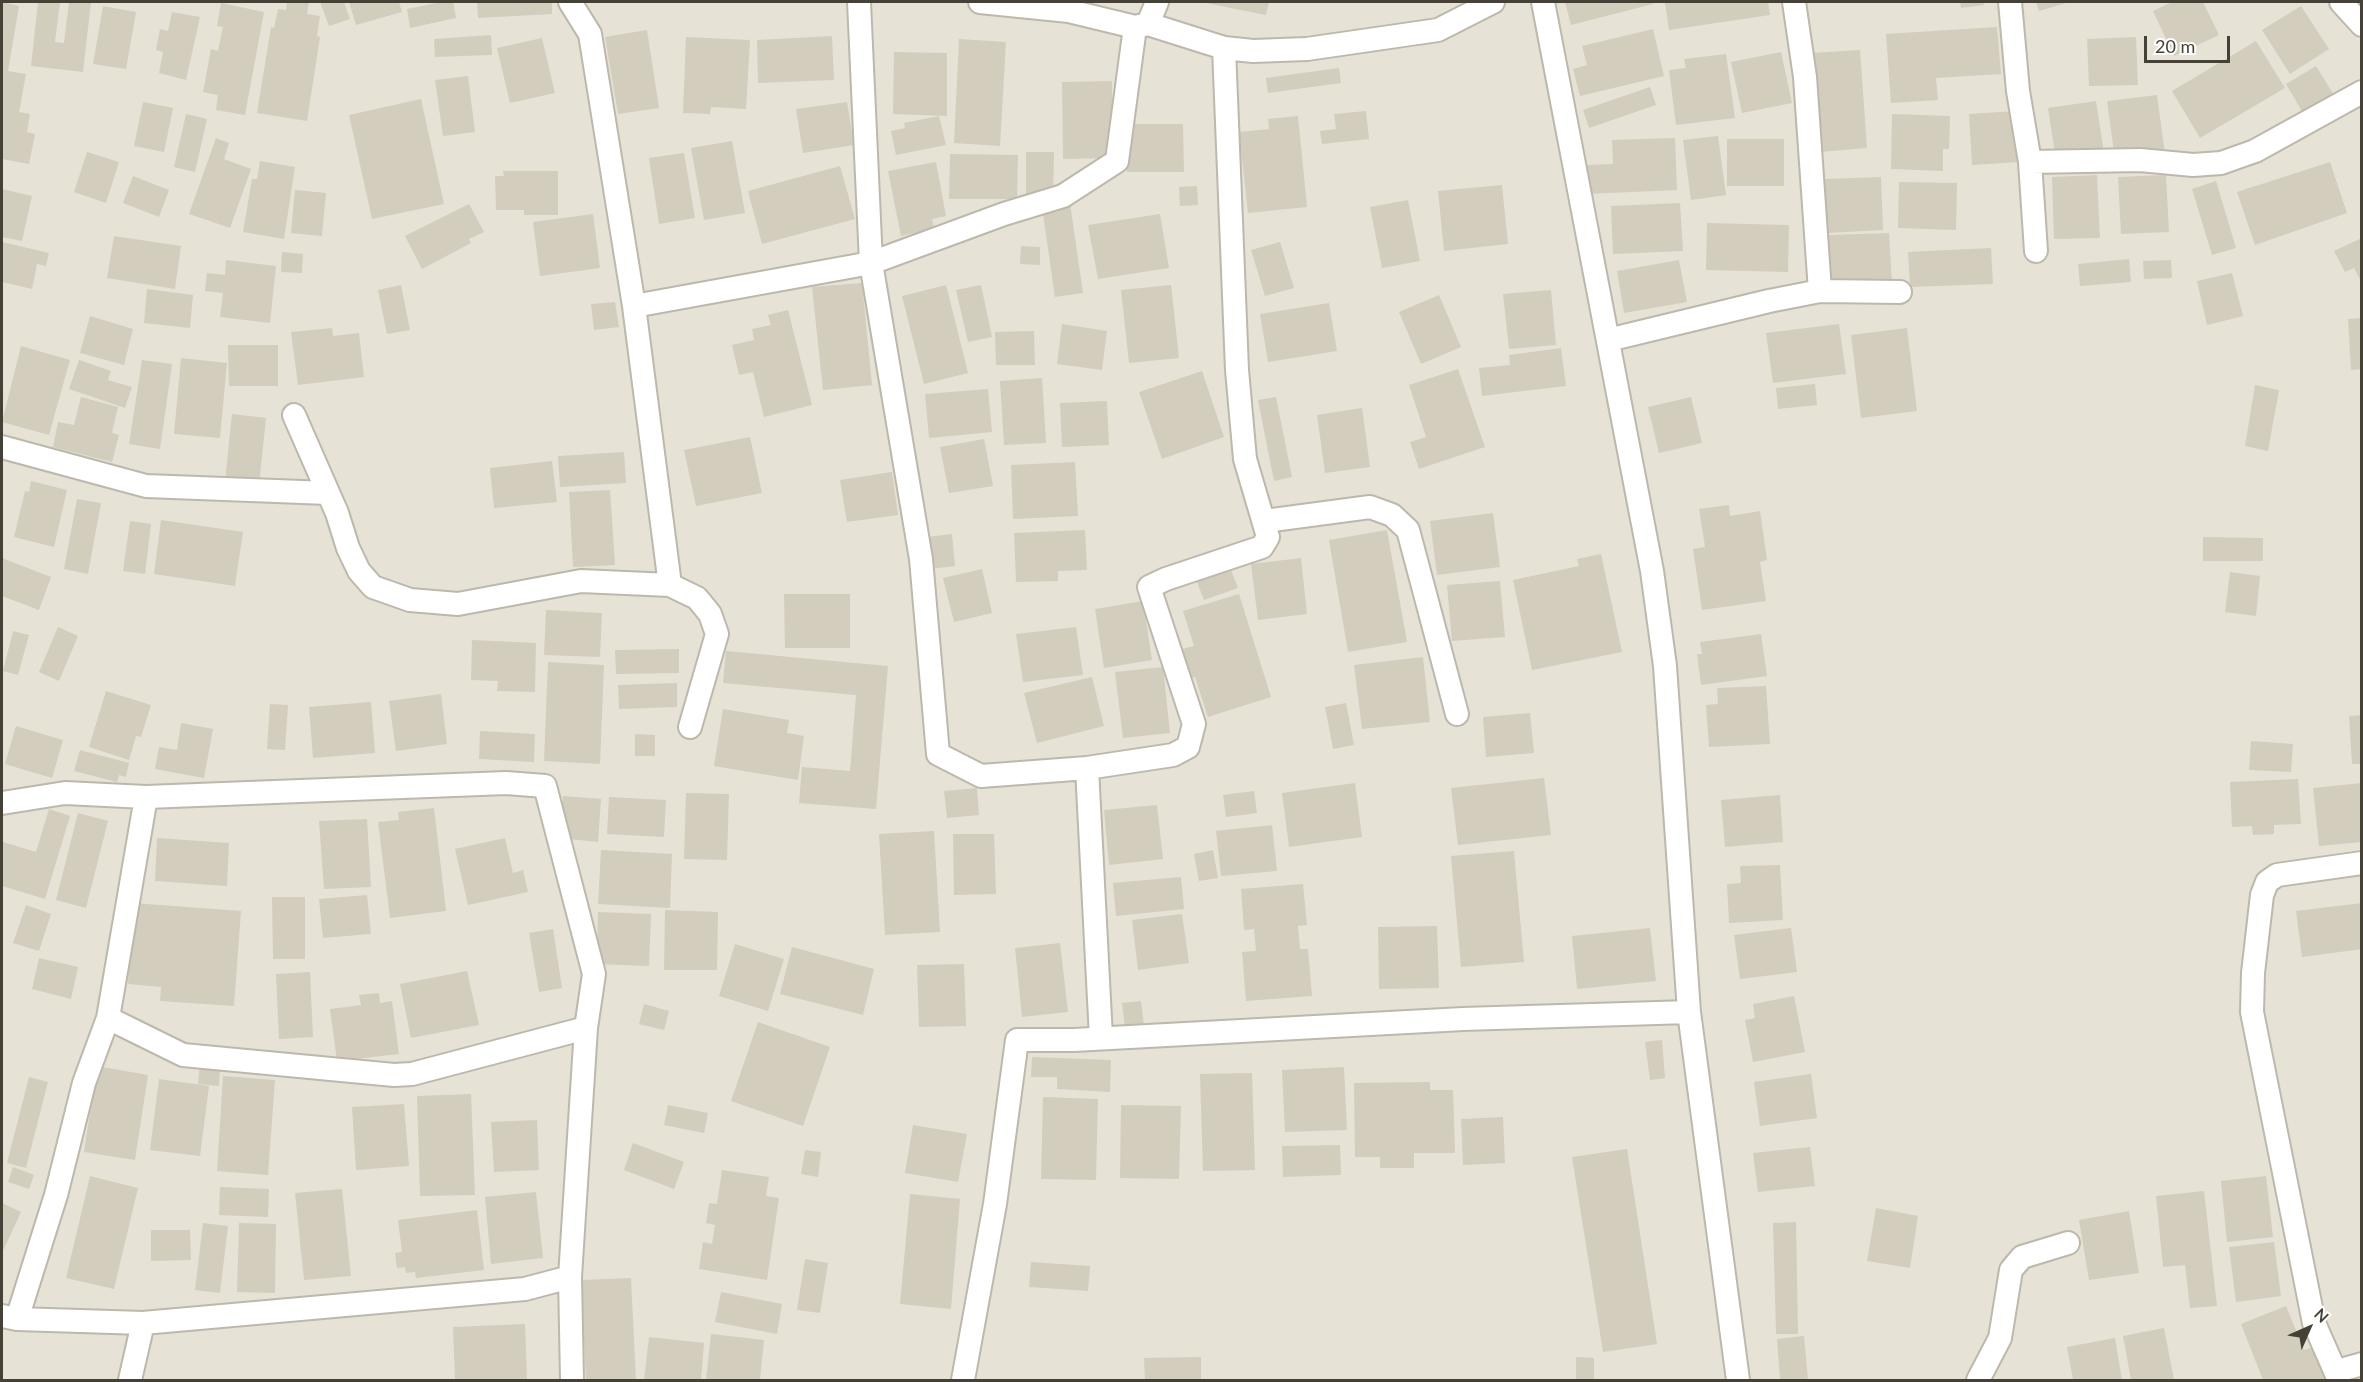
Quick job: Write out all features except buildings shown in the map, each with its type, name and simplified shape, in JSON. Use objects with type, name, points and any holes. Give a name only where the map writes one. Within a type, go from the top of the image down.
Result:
[{"type":"street","points":[[570,2],[590,34],[634,306],[670,585]]},
{"type":"street","points":[[859,2],[871,263],[921,560],[938,754],[981,776],[1088,768],[1173,755],[1188,747],[1194,724],[1149,587],[1166,579],[1262,547],[1268,537],[1245,459],[1243,437],[1237,370],[1224,48]]},
{"type":"street","points":[[980,2],[1069,11],[1142,25],[1224,48],[1253,51],[1307,49],[1438,30],[1493,2]]},
{"type":"street","points":[[634,306],[871,263],[1004,214],[1063,196],[1117,161],[1142,25],[1157,2]]},
{"type":"street","points":[[1543,2],[1652,571],[1665,666],[1689,1012],[1738,1380]]},
{"type":"street","points":[[1794,2],[1805,77],[1820,291]]},
{"type":"street","points":[[2010,2],[2018,91],[2030,162],[2036,251]]},
{"type":"street","points":[[2341,2],[2361,25]]},
{"type":"street","points":[[2030,162],[2140,160],[2193,165],[2221,163],[2255,151],[2361,92]]},
{"type":"street","points":[[1608,340],[1820,291],[1900,292]]},
{"type":"street","points":[[294,415],[328,493],[348,548],[360,571],[373,587],[410,600],[458,604],[581,581],[670,585],[697,598],[710,614],[717,634],[690,727]]},
{"type":"street","points":[[2,447],[146,486],[328,493]]},
{"type":"street","points":[[1265,521],[1370,507],[1392,516],[1408,530],[1457,714]]},
{"type":"street","points":[[1088,768],[1101,1038]]},
{"type":"street","points":[[2,803],[65,793],[146,797],[506,783],[545,786],[594,974],[586,1028],[570,1277],[572,1380]]},
{"type":"street","points":[[146,797],[108,1018],[84,1083],[56,1195],[9,1318],[143,1323],[525,1289],[570,1277]]},
{"type":"street","points":[[2361,863],[2277,875],[2267,882],[2262,895],[2253,973],[2252,1012],[2314,1323],[2338,1376],[2361,1364]]},
{"type":"street","points":[[963,1380],[995,1204],[1017,1040],[1101,1038],[1463,1019],[1689,1012]]},
{"type":"street","points":[[108,1018],[183,1055],[258,1064],[394,1075],[412,1074],[586,1028]]},
{"type":"street","points":[[1978,1380],[2000,1338],[2011,1270],[2022,1257],[2068,1243]]},
{"type":"street","points":[[130,1380],[143,1323]]},
{"type":"shaded area","points":[[2,2],[2361,2],[2361,1380],[2,1380]]}]
